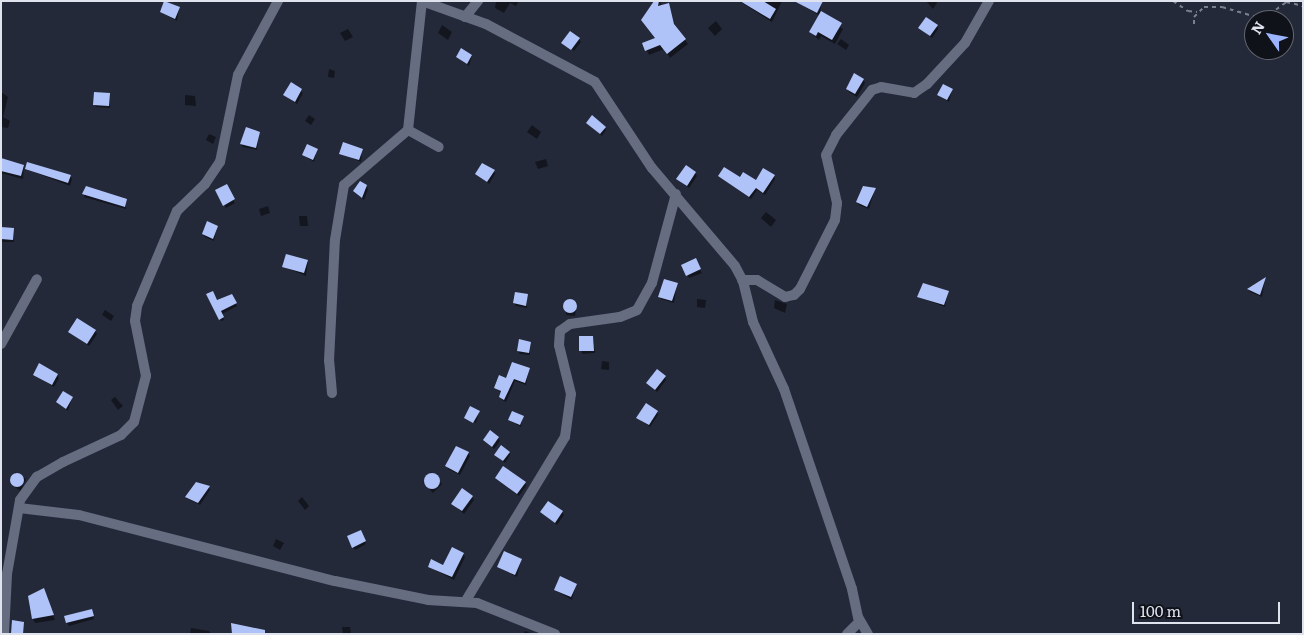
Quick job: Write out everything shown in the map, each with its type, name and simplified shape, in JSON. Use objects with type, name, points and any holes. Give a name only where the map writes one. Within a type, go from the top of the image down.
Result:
[{"type":"street","points":[[4,634],[7,574],[19,508],[33,480],[63,462],[121,435],[134,422],[146,376],[135,321],[137,306],[177,210],[205,184],[220,162],[238,76],[278,1]]},
{"type":"street","points":[[332,393],[329,361],[335,240],[344,185],[408,130],[422,1],[503,32],[595,82],[642,154],[723,250],[742,280],[753,322],[777,372],[852,588],[860,622],[868,634]]},
{"type":"street","points":[[465,17],[478,1]]},
{"type":"street","points":[[742,280],[757,280],[785,297],[794,295],[800,289],[834,220],[837,203],[826,155],[836,135],[872,90],[881,87],[914,93],[927,84],[965,43],[989,1]]},
{"type":"street","points":[[408,130],[439,147]]},
{"type":"street","points":[[465,602],[565,437],[571,394],[559,345],[560,331],[570,324],[620,317],[637,310],[654,277],[676,194]]},
{"type":"street","points":[[1,344],[38,279]]},
{"type":"street","points":[[19,508],[92,518],[335,581],[428,600],[465,602],[488,606],[554,634]]},
{"type":"street","points":[[847,634],[860,622]]},
{"type":"path","points":[[1173,1],[1188,11],[1197,12],[1210,6],[1263,19],[1286,2],[1303,6]]},
{"type":"path","points":[[1194,24],[1197,12]]},
{"type":"building","points":[[164,1],[180,7],[175,19],[160,12]]},
{"type":"building","points":[[654,1],[659,1],[658,6],[669,3],[674,24],[686,39],[667,54],[660,45],[645,51],[642,43],[655,38],[641,20]]},
{"type":"building","points":[[740,1],[763,1],[776,9],[770,19]]},
{"type":"building","points":[[794,1],[823,1],[817,13]]},
{"type":"building","points":[[821,11],[842,23],[832,40],[818,32],[816,36],[809,32]]},
{"type":"building","points":[[926,17],[938,25],[930,36],[918,28]]},
{"type":"building","points":[[570,31],[580,38],[571,50],[561,43]]},
{"type":"building","points":[[461,48],[472,55],[467,64],[456,57]]},
{"type":"building","points":[[854,73],[864,79],[855,94],[846,89]]},
{"type":"building","points":[[291,82],[302,89],[295,102],[283,95]]},
{"type":"building","points":[[943,84],[953,89],[947,100],[937,95]]},
{"type":"building","points":[[94,92],[110,93],[109,106],[93,105]]},
{"type":"building","points":[[592,115],[606,127],[600,134],[586,123]]},
{"type":"building","points":[[246,127],[260,132],[256,148],[240,144]]},
{"type":"building","points":[[343,142],[363,149],[359,160],[339,154]]},
{"type":"building","points":[[307,144],[318,149],[313,160],[302,155]]},
{"type":"building","points":[[1,158],[24,165],[21,176],[1,171]]},
{"type":"building","points":[[27,162],[71,175],[68,183],[25,169]]},
{"type":"building","points":[[482,163],[495,170],[487,182],[475,174]]},
{"type":"building","points":[[686,165],[696,172],[687,186],[676,179]]},
{"type":"building","points":[[724,167],[740,177],[743,172],[756,180],[763,168],[775,175],[763,193],[756,188],[749,197],[718,176]]},
{"type":"building","points":[[360,181],[367,185],[362,198],[353,191]]},
{"type":"building","points":[[227,184],[235,199],[223,206],[215,190]]},
{"type":"building","points":[[86,186],[127,199],[125,207],[82,194]]},
{"type":"building","points":[[863,186],[876,188],[867,207],[856,202]]},
{"type":"building","points":[[207,221],[218,226],[213,239],[202,234]]},
{"type":"building","points":[[1,227],[14,228],[13,240],[1,239]]},
{"type":"building","points":[[286,254],[308,260],[304,273],[282,267]]},
{"type":"building","points":[[696,258],[701,269],[686,276],[681,265]]},
{"type":"building","points":[[1266,277],[1260,295],[1247,289]]},
{"type":"building","points":[[664,279],[678,283],[672,301],[658,297]]},
{"type":"building","points":[[923,283],[949,291],[944,305],[917,297]]},
{"type":"building","points":[[213,291],[217,300],[232,294],[237,303],[221,311],[224,317],[219,320],[206,294]]},
{"type":"building","points":[[515,292],[528,294],[526,306],[513,303]]},
{"type":"building","points":[[567,299],[573,299],[577,306],[573,313],[567,313],[563,309],[563,303]]},
{"type":"building","points":[[77,318],[96,330],[87,344],[68,332]]},
{"type":"building","points":[[579,336],[593,336],[594,351],[579,351]]},
{"type":"building","points":[[519,339],[531,342],[529,353],[517,351]]},
{"type":"building","points":[[512,362],[530,368],[525,383],[514,379],[504,400],[499,397],[501,391],[494,388],[499,375],[506,378]]},
{"type":"building","points":[[39,363],[58,374],[52,385],[33,375]]},
{"type":"building","points":[[657,369],[666,376],[655,390],[646,383]]},
{"type":"building","points":[[63,391],[73,397],[66,409],[56,402]]},
{"type":"building","points":[[646,403],[658,411],[649,425],[636,418]]},
{"type":"building","points":[[470,406],[480,411],[473,423],[464,418]]},
{"type":"building","points":[[512,411],[524,416],[520,425],[508,420]]},
{"type":"building","points":[[490,430],[499,437],[492,447],[483,440]]},
{"type":"building","points":[[501,445],[510,452],[503,461],[494,455]]},
{"type":"building","points":[[456,446],[469,452],[458,473],[445,466]]},
{"type":"building","points":[[503,466],[526,482],[517,494],[495,478]]},
{"type":"building","points":[[14,473],[20,473],[24,480],[20,487],[14,487],[10,483],[10,477]]},
{"type":"building","points":[[429,473],[435,473],[440,478],[438,487],[429,489],[424,484],[424,478]]},
{"type":"building","points":[[196,482],[210,486],[198,503],[185,497]]},
{"type":"building","points":[[462,488],[473,496],[462,511],[451,504]]},
{"type":"building","points":[[548,501],[563,511],[555,523],[540,512]]},
{"type":"building","points":[[361,530],[366,541],[352,548],[347,536]]},
{"type":"building","points":[[452,547],[464,553],[452,577],[428,567],[431,559],[443,565]]},
{"type":"building","points":[[504,551],[522,559],[515,575],[497,567]]},
{"type":"building","points":[[560,576],[577,584],[571,597],[554,590]]},
{"type":"building","points":[[44,588],[54,615],[32,619],[28,596]]},
{"type":"building","points":[[92,609],[94,616],[66,623],[64,616]]},
{"type":"building","points":[[12,620],[24,622],[23,634],[11,634]]},
{"type":"building","points":[[231,623],[265,630],[265,634],[232,634]]}]
